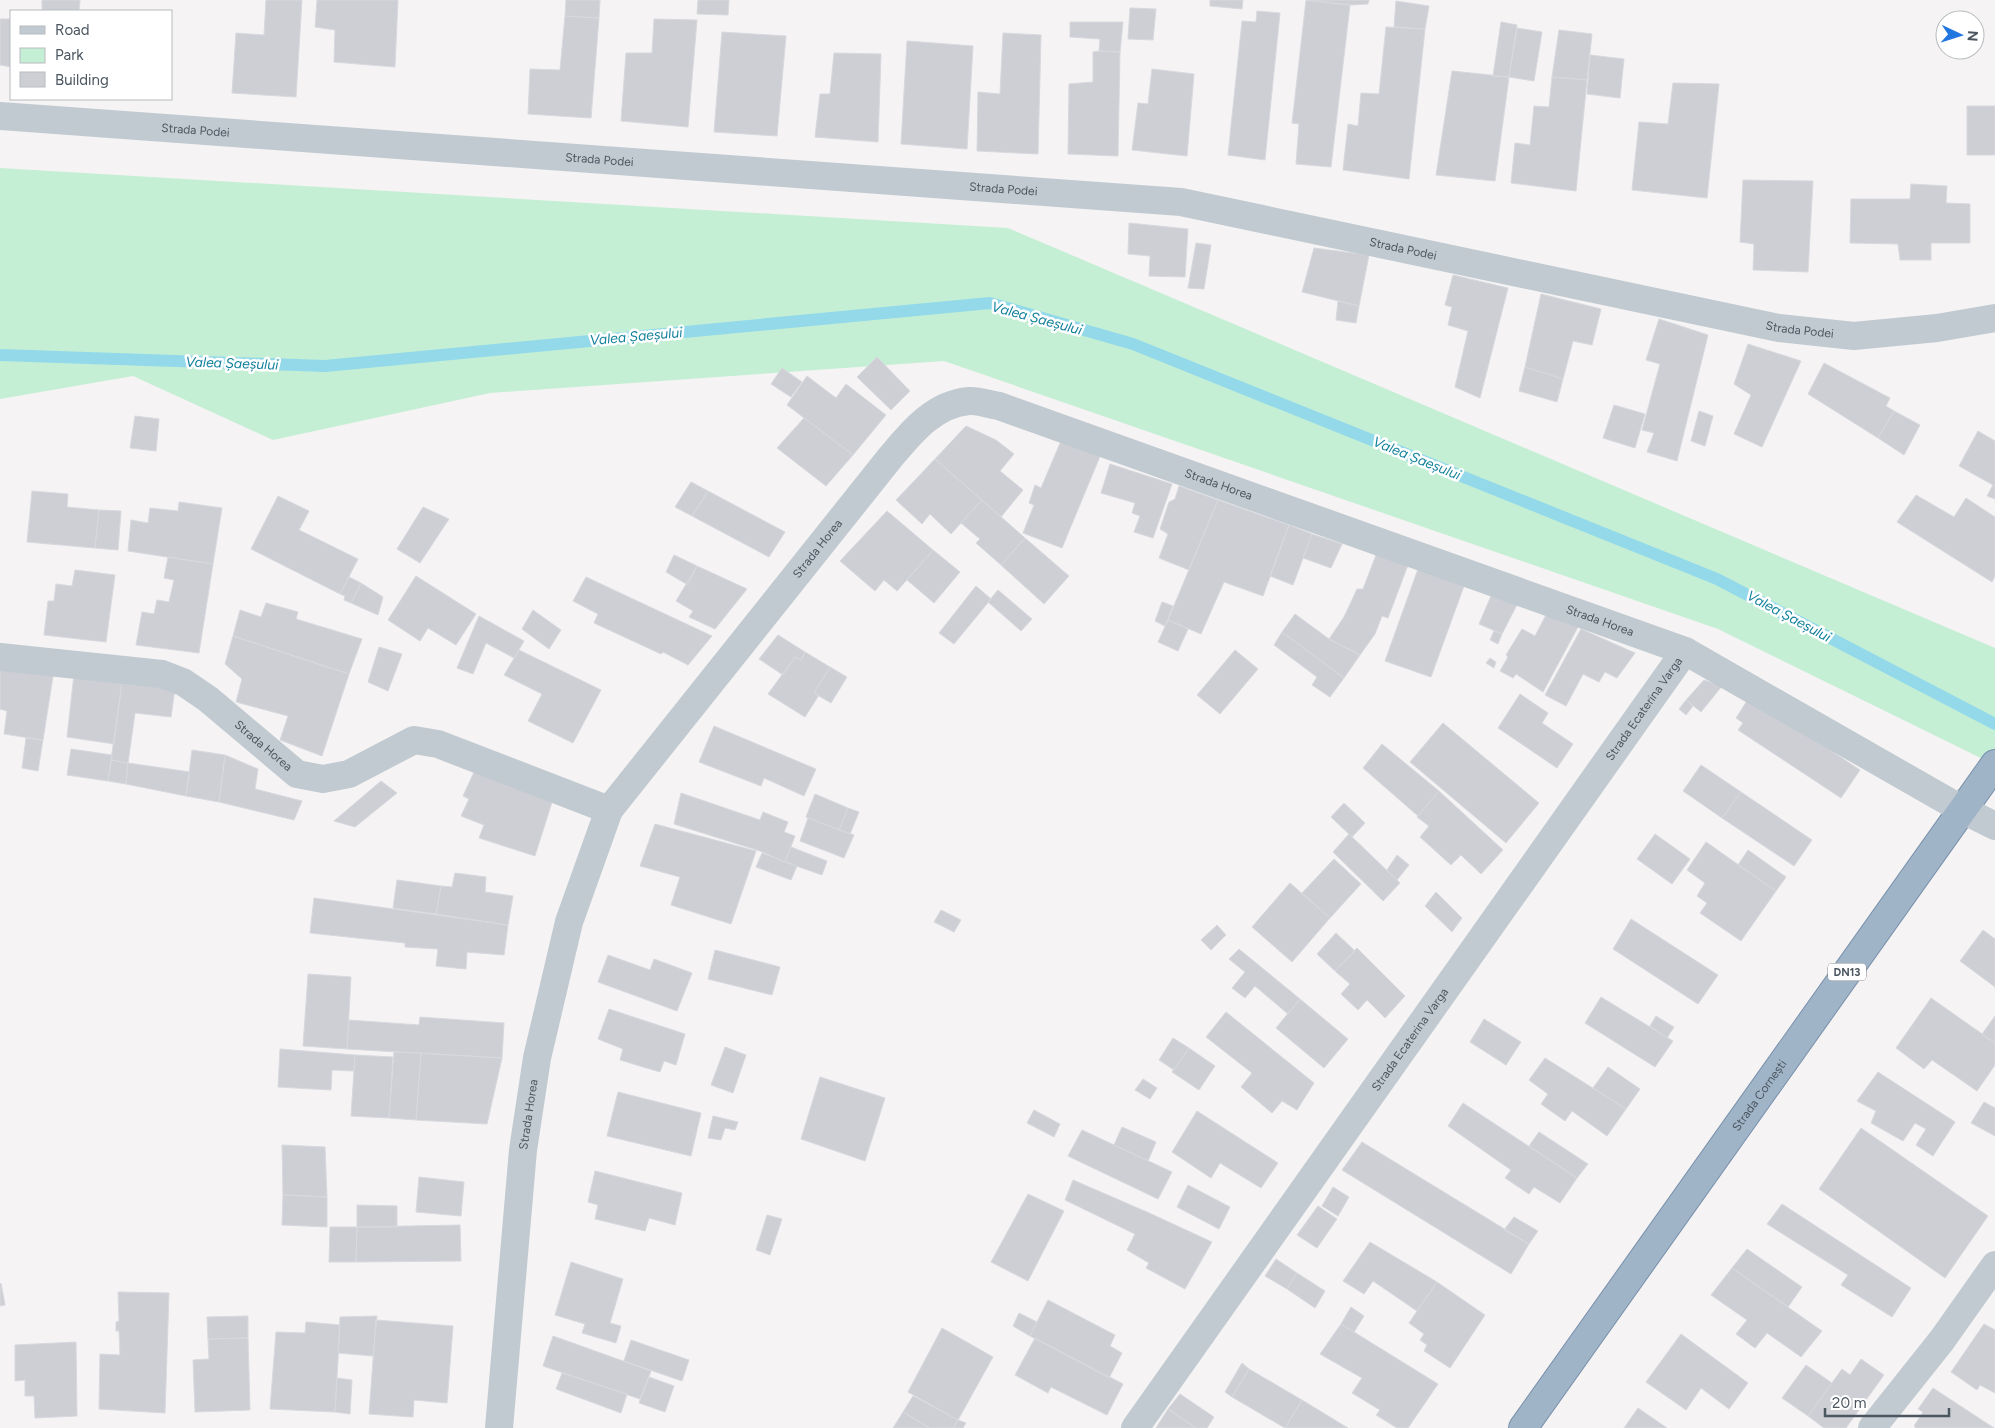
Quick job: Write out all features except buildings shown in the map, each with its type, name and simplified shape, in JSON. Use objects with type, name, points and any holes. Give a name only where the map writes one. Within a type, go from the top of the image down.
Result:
[{"type":"highway","name":"Strada Cornești","points":[[1523,1428],[1995,764]]},
{"type":"street","name":"Strada Podei","points":[[0,116],[1181,202],[1779,328],[1854,336],[1937,328],[1995,318]]},
{"type":"street","name":"Strada Horea","points":[[499,1428],[523,1150],[537,1058],[569,922],[609,810],[912,431],[937,410],[969,401],[1009,410],[1686,651],[1969,800],[1995,826]]},
{"type":"street","name":"Strada Ecaterina Varga","points":[[1135,1428],[1686,651]]},
{"type":"street","name":"Strada Horea","points":[[0,658],[162,674],[183,682],[208,699],[298,774],[323,779],[349,774],[414,740],[438,744],[609,810]]},
{"type":"street","points":[[1872,1428],[1942,1340],[1995,1265]]},
{"type":"green space","points":[[0,168],[1008,228],[1995,648],[1995,765],[1718,629],[944,361],[490,393],[273,440],[133,376],[0,399]]},
{"type":"waterway","name":"Valea Șaeșului","points":[[0,355],[325,366],[990,303],[1133,344],[1717,579],[1995,724]]}]
